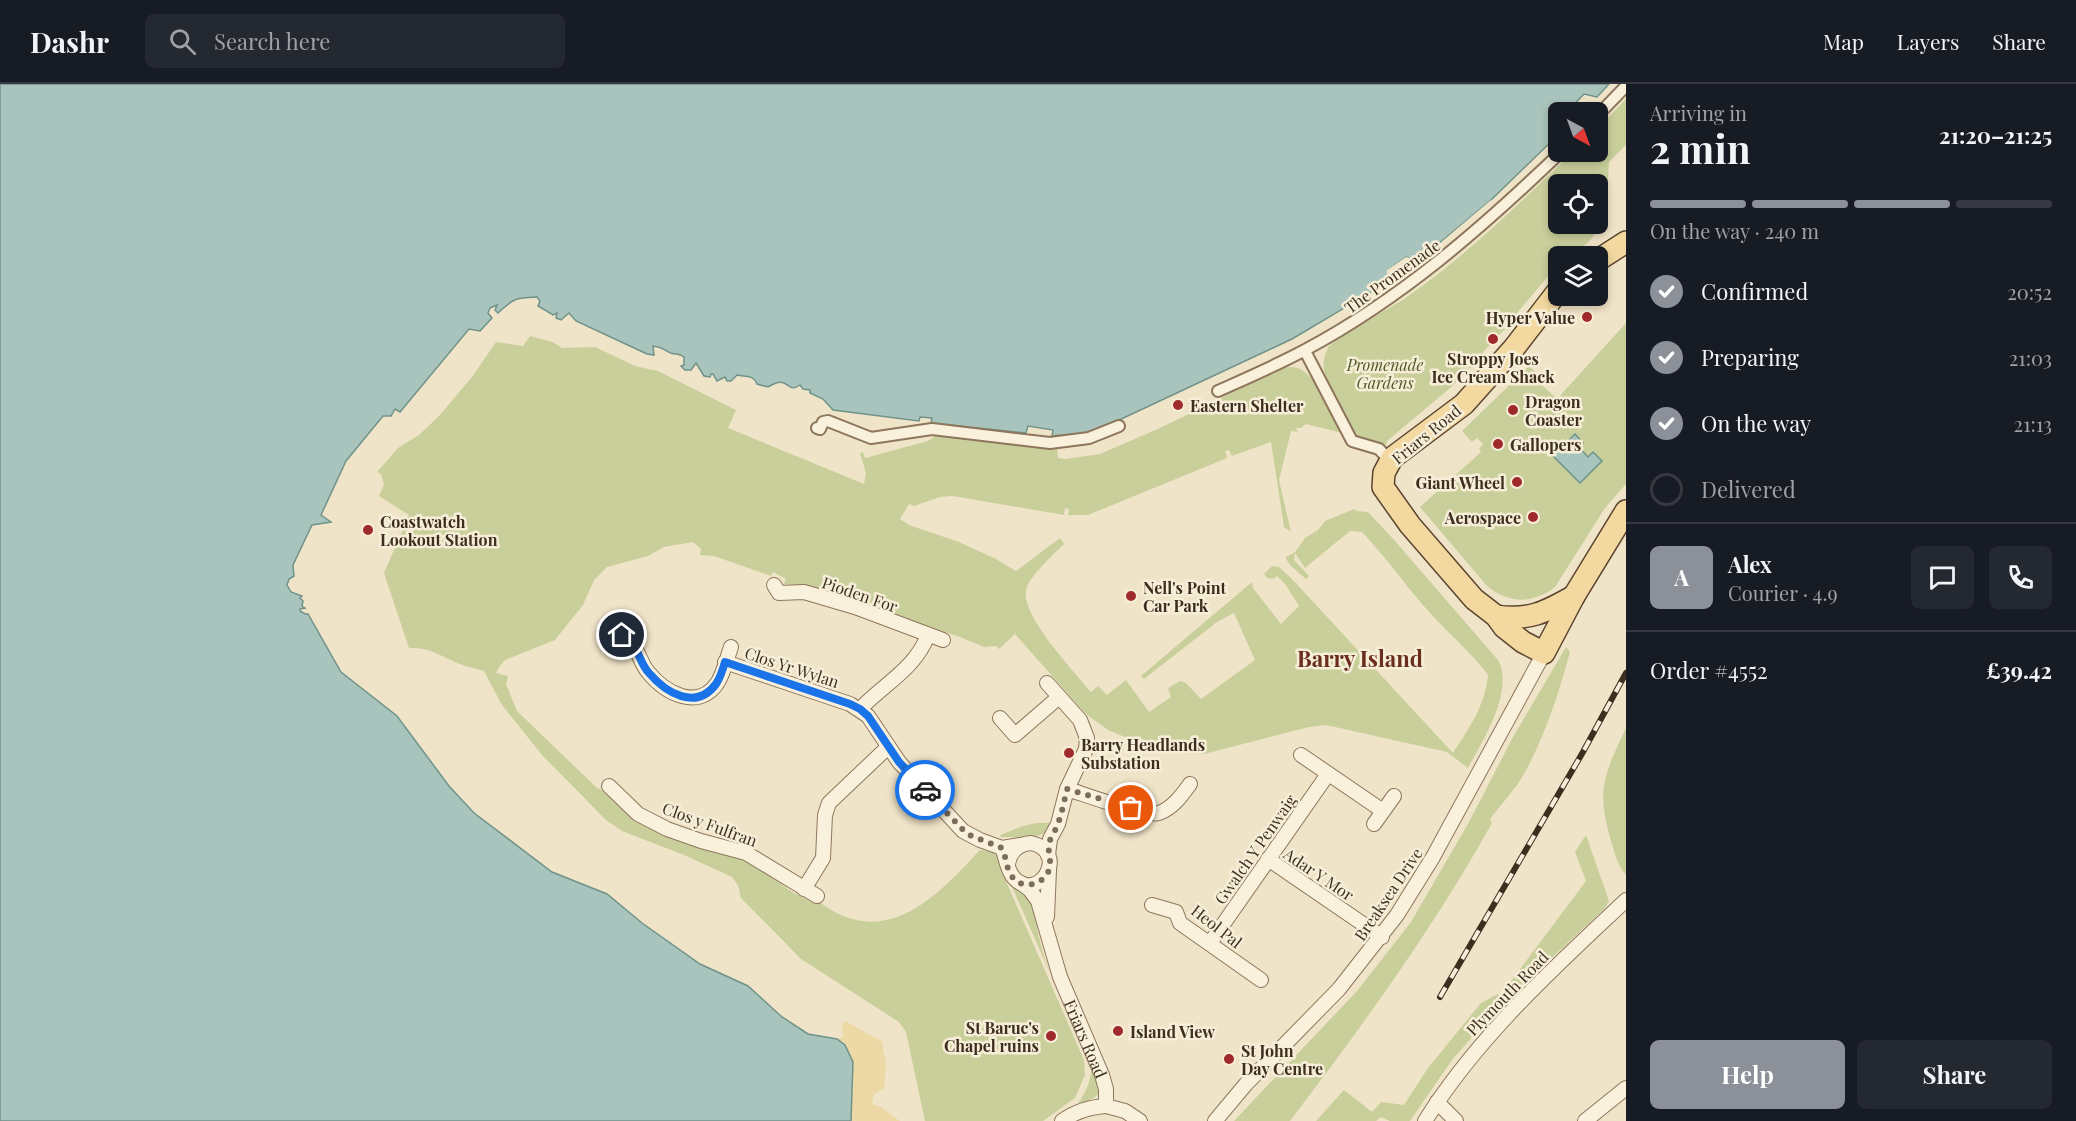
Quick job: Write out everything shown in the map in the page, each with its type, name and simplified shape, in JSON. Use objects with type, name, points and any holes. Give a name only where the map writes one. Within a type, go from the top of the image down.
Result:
[{"type":"main road","points":[[1608,254],[1626,242]]},
{"type":"main road","name":"Friars Road","points":[[1547,646],[1523,642],[1504,627],[1503,617],[1480,605],[1410,525],[1383,487],[1384,473],[1390,461],[1464,404],[1514,348],[1548,304]]},
{"type":"main road","points":[[1547,646],[1574,596],[1626,511]]},
{"type":"main road","points":[[1503,617],[1530,617],[1574,596]]},
{"type":"street","points":[[1608,105],[1626,86]]},
{"type":"street","name":"The Promenade","points":[[1218,391],[1305,351],[1347,326],[1429,270],[1550,162]]},
{"type":"street","points":[[1305,351],[1352,441],[1379,449],[1390,461]]},
{"type":"street","points":[[817,428],[820,429],[823,422],[828,421],[872,438],[932,429],[1060,443],[1089,438],[1119,426]]},
{"type":"street","name":"Pioden For","points":[[776,594],[804,591],[855,607],[943,640]]},
{"type":"street","name":"Clos Yr Wylan","points":[[622,635],[634,646],[647,672],[673,694],[687,698],[698,697],[709,692],[718,682],[731,647]]},
{"type":"street","points":[[860,709],[912,663],[922,651],[928,635]]},
{"type":"street","name":"Breaksea Drive","points":[[1215,1121],[1246,1084],[1338,988],[1382,937],[1420,881],[1547,646]]},
{"type":"street","name":"Clos Yr Wylan","points":[[725,662],[860,709],[874,723],[899,762],[963,831],[1002,848]]},
{"type":"street","points":[[1000,718],[1015,735],[1059,697],[1047,683]]},
{"type":"street","name":"Friars Road","points":[[1048,937],[1050,839],[1058,824],[1067,789],[1086,749],[1087,738],[1080,720],[1059,697]]},
{"type":"street","name":"Clos y Fulfran","points":[[609,786],[638,814],[667,829],[746,853],[810,892],[823,858],[825,815],[829,803],[888,747]]},
{"type":"street","points":[[1301,755],[1383,811]]},
{"type":"street","name":"Gwalch Y Penwaig","points":[[1210,943],[1328,774]]},
{"type":"street","points":[[1067,789],[1156,814],[1180,798],[1190,784]]},
{"type":"street","points":[[1374,824],[1394,796]]},
{"type":"street","points":[[1036,844],[1050,839]]},
{"type":"street","points":[[1025,843],[1042,847],[1049,862],[1041,881],[1031,885],[1021,883],[1011,875],[1002,848],[1025,843]]},
{"type":"street","points":[[1008,864],[1010,855],[1020,845]]},
{"type":"street","name":"Adar Y Mor","points":[[1268,859],[1382,937]]},
{"type":"street","name":"Friars Road","points":[[1021,883],[1036,898],[1071,1007],[1102,1075],[1106,1089],[1106,1106]]},
{"type":"street","name":"Plymouth Road","points":[[1425,1121],[1476,1049],[1501,1021],[1626,900]]},
{"type":"street","name":"Heol Pal","points":[[1152,905],[1176,912],[1180,923],[1261,980]]},
{"type":"street","points":[[1585,1121],[1626,1088]]},
{"type":"street","points":[[1437,1102],[1456,1121]]},
{"type":"street","points":[[1062,1121],[1079,1111],[1106,1106],[1125,1111],[1140,1121]]},
{"type":"green space","name":"Promenade Gardens","points":[[1626,99],[1626,145],[1609,162],[1608,180],[1608,174],[1550,174],[1562,162],[1608,162],[1608,118]]},
{"type":"green space","name":"Promenade Gardens","points":[[1548,175],[1548,234],[1596,234],[1583,246],[1548,246],[1548,276],[1511,320],[1513,323],[1507,331],[1505,329],[1497,337],[1491,334],[1488,341],[1491,344],[1483,352],[1484,354],[1449,389],[1387,441],[1386,446],[1355,437],[1326,377],[1324,364],[1328,348],[1350,331],[1404,299],[1450,265]]},
{"type":"green space","points":[[1626,323],[1626,484],[1605,508],[1555,587],[1538,597],[1521,600],[1495,592],[1487,586],[1420,507],[1481,452],[1479,449],[1483,444],[1477,438],[1472,442],[1462,431],[1529,366],[1541,377],[1541,384],[1557,399]]},
{"type":"green space","points":[[530,336],[553,342],[562,348],[595,347],[635,366],[658,371],[736,410],[728,428],[864,484],[866,473],[860,453],[863,452],[865,458],[928,441],[935,436],[1057,449],[1058,458],[1065,459],[1100,454],[1160,428],[1283,368],[1299,369],[1311,378],[1342,433],[1306,424],[1301,428],[1296,428],[1298,432],[1291,431],[1279,480],[1291,532],[1284,527],[1271,442],[1232,456],[1229,450],[1225,451],[1227,458],[1088,515],[1068,515],[1069,509],[1065,508],[1064,515],[953,496],[940,497],[914,506],[909,504],[900,519],[909,525],[959,542],[1016,571],[1060,538],[1064,544],[1042,566],[1028,585],[1027,602],[1032,615],[1062,658],[1091,692],[1098,686],[1107,695],[1126,680],[1149,712],[1171,697],[1168,688],[1180,681],[1186,683],[1201,699],[1255,660],[1234,613],[1217,622],[1144,679],[1141,676],[1252,582],[1253,588],[1281,624],[1299,606],[1277,576],[1273,579],[1267,578],[1264,574],[1272,566],[1279,567],[1453,753],[1484,697],[1488,675],[1468,651],[1438,622],[1362,532],[1350,531],[1305,568],[1295,553],[1294,560],[1309,576],[1306,579],[1286,559],[1325,521],[1354,509],[1368,512],[1498,660],[1502,672],[1502,686],[1495,716],[1468,768],[1447,752],[1326,725],[1309,727],[1204,754],[1161,752],[1108,730],[1086,714],[1015,634],[999,649],[996,646],[984,647],[809,586],[784,584],[786,579],[773,572],[771,576],[714,556],[700,555],[701,549],[693,542],[664,547],[648,556],[607,567],[594,580],[583,605],[555,640],[505,660],[496,673],[508,676],[506,684],[517,711],[597,788],[612,794],[619,802],[755,865],[792,892],[812,902],[815,899],[843,916],[864,921],[884,921],[920,906],[952,879],[980,850],[991,852],[999,858],[1002,872],[1084,1060],[1085,1075],[1075,1098],[1043,1121],[925,1121],[906,1032],[899,1022],[801,959],[741,898],[738,885],[732,877],[622,831],[606,820],[542,755],[502,705],[484,671],[428,650],[409,648],[384,573],[409,515],[379,496],[384,485],[381,474],[377,472],[398,448],[419,435],[439,416],[472,377],[496,342],[523,346]]},
{"type":"green space","points":[[1566,647],[1570,652],[1561,683],[1532,760],[1516,786],[1490,819],[1492,823],[1446,901],[1396,976],[1290,1121],[1234,1121],[1357,991],[1411,922],[1469,822],[1513,737]]},
{"type":"green space","points":[[1626,728],[1626,875],[1618,863],[1611,841],[1606,823],[1603,795],[1612,758]]},
{"type":"green space","points":[[1051,823],[1044,833],[1037,836],[1001,837],[1000,835],[1023,826]]},
{"type":"green space","points":[[1586,835],[1609,901],[1605,908],[1512,995],[1505,989],[1586,881],[1575,852]]},
{"type":"green space","points":[[1009,880],[1029,900],[1050,973]]},
{"type":"green space","points":[[1498,994],[1502,1003],[1452,1060],[1410,1121],[1390,1121],[1381,1117],[1376,1121],[1316,1121],[1344,1090],[1372,1112],[1381,1102],[1404,1105],[1428,1068],[1481,1003]]},
{"type":"green space","points":[[1092,1067],[1099,1082],[1099,1092],[1092,1099],[1077,1105],[1087,1087]]},
{"type":"sand","points":[[845,1021],[883,1042],[886,1063],[884,1089],[874,1094],[872,1104],[881,1107],[900,1121],[786,1121],[837,1039],[843,1037],[842,1025]]},
{"type":"water","points":[[0,84],[1609,84],[1597,97],[1584,94],[1576,102],[1548,102],[1548,145],[1491,200],[1418,261],[1406,257],[1388,270],[1387,283],[1292,339],[1117,421],[1085,433],[1052,436],[1053,430],[1028,426],[1026,433],[931,423],[932,418],[920,417],[919,421],[833,410],[823,399],[810,393],[810,390],[803,389],[800,385],[792,388],[780,382],[768,387],[757,384],[751,377],[737,375],[731,381],[727,381],[725,377],[717,381],[713,374],[710,377],[704,376],[696,363],[691,370],[685,370],[681,366],[684,365],[682,356],[653,346],[654,355],[647,354],[576,321],[569,313],[561,320],[556,318],[557,313],[553,315],[538,306],[540,301],[537,297],[515,300],[498,313],[495,310],[497,305],[490,308],[488,313],[492,318],[480,331],[469,329],[400,412],[395,409],[391,416],[383,416],[346,461],[321,515],[331,522],[312,525],[293,565],[294,576],[289,579],[287,585],[291,592],[302,596],[300,598],[303,601],[302,606],[305,608],[300,611],[308,614],[341,672],[397,716],[449,786],[474,813],[552,872],[607,894],[642,923],[700,964],[748,986],[782,1017],[808,1034],[837,1039],[845,1045],[853,1062],[851,1121],[0,1121]]},
{"type":"water","points":[[1575,434],[1583,443],[1579,447],[1588,457],[1593,452],[1602,461],[1580,483],[1553,456]]},
{"type":"pier","points":[[1491,200],[1492,202],[1475,218],[1419,263],[1406,259],[1389,271],[1389,284],[1307,334],[1306,332],[1387,283],[1387,270],[1406,257],[1419,261]]},
{"type":"railway","points":[[1440,997],[1583,752],[1626,673]]},
{"type":"way so far","points":[[925,790],[967,834],[1002,848],[1011,875],[1018,882],[1026,885],[1036,884],[1048,873],[1050,839],[1058,824],[1067,789],[1131,808]]},
{"type":"place","name":"Hyper Value","points":[[1587,317]]},
{"type":"place","name":"Stroppy Joes Ice Cream Shack","points":[[1493,339]]},
{"type":"place","name":"Eastern Shelter","points":[[1178,405]]},
{"type":"place","name":"Dragon Coaster","points":[[1513,410]]},
{"type":"place","name":"Gallopers","points":[[1498,444]]},
{"type":"place","name":"Giant Wheel","points":[[1517,482]]},
{"type":"place","name":"Aerospace","points":[[1533,517]]},
{"type":"place","name":"Coastwatch Lookout Station","points":[[368,530]]},
{"type":"place","name":"Nell's Point Car Park","points":[[1131,596]]},
{"type":"place","name":"Barry Headlands Substation","points":[[1069,753]]},
{"type":"place","name":"Island View","points":[[1118,1031]]},
{"type":"place","name":"St Baruc's Chapel ruins","points":[[1051,1036]]},
{"type":"place","name":"St John Day Centre","points":[[1229,1059]]},
{"type":"district","name":"Barry Island","points":[[1360,658]]},
{"type":"route","points":[[622,635],[634,646],[647,672],[673,694],[687,698],[698,697],[709,692],[718,682],[725,662],[860,709],[879,730],[899,762],[925,790]]}]
